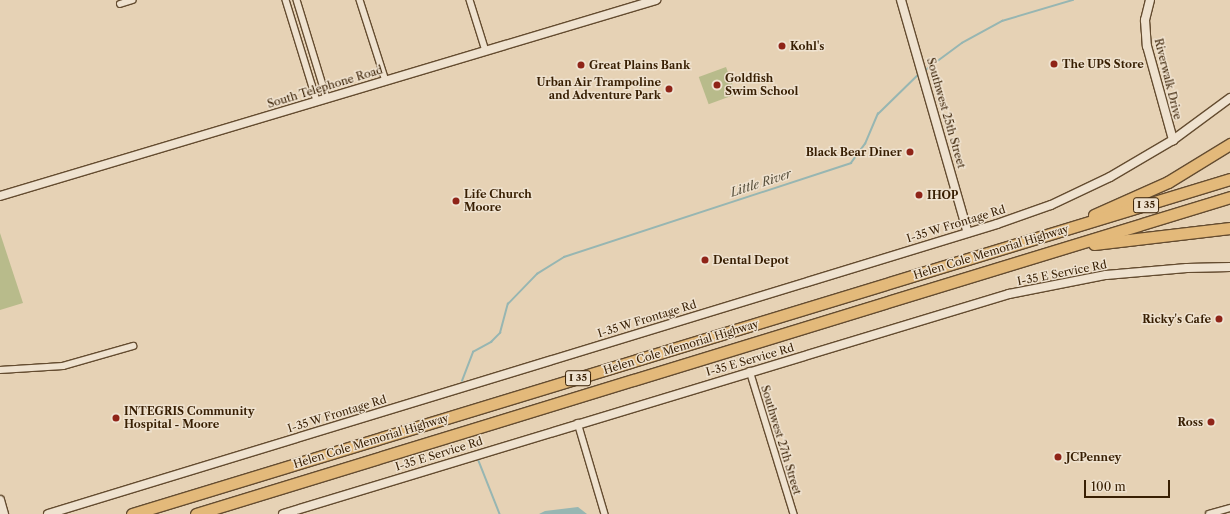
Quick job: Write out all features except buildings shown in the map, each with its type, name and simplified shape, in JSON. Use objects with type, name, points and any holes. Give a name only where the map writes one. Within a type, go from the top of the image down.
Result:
[{"type":"highway","points":[[1062,231],[1168,182],[1230,144]]},
{"type":"highway","name":"Helen Cole Memorial Highway","points":[[132,514],[1230,179]]},
{"type":"highway","name":"Helen Cole Memorial Highway","points":[[196,514],[1230,197]]},
{"type":"highway","points":[[1067,247],[1230,228]]},
{"type":"street","points":[[120,4],[132,0]]},
{"type":"street","points":[[286,0],[317,101]]},
{"type":"street","points":[[297,0],[327,98]]},
{"type":"street","points":[[360,0],[386,81]]},
{"type":"street","points":[[470,0],[486,51]]},
{"type":"street","name":"South Telephone Road","points":[[0,196],[656,0]]},
{"type":"street","name":"Southwest 25th Street","points":[[901,0],[968,232]]},
{"type":"street","name":"Riverwalk Drive","points":[[1150,0],[1145,20],[1148,51],[1173,140]]},
{"type":"street","name":"I-35 W Frontage Rd","points":[[48,514],[968,232],[1077,194],[1173,140],[1230,98]]},
{"type":"street","name":"I-35 E Service Rd","points":[[283,514],[750,371],[1039,287],[1128,272],[1230,268]]},
{"type":"street","points":[[0,370],[63,366],[133,346]]},
{"type":"street","name":"Southwest 27th Street","points":[[750,371],[794,514]]},
{"type":"street","points":[[578,423],[605,514]]},
{"type":"street","points":[[1,502],[4,514]]},
{"type":"street","points":[[1209,514],[1230,508]]},
{"type":"green space","name":"Goldfish Swim School","points":[[726,67],[736,94],[709,104],[699,77]]},
{"type":"green space","points":[[0,233],[23,303],[0,310]]},
{"type":"water","points":[[578,507],[587,514],[539,514],[545,511]]},
{"type":"waterway","name":"Little River","points":[[924,71],[962,43],[1002,21],[1073,0]]},
{"type":"waterway","name":"Little River","points":[[462,381],[473,352],[491,342],[500,333],[508,304],[537,274],[564,257],[851,163],[865,144],[878,114],[919,74]]},
{"type":"waterway","name":"Little River","points":[[479,461],[500,514]]},
{"type":"place","name":"Kohl's","points":[[782,46]]},
{"type":"place","name":"The UPS Store","points":[[1054,64]]},
{"type":"place","name":"Great Plains Bank","points":[[581,65]]},
{"type":"place","name":"Goldfish Swim School","points":[[717,85]]},
{"type":"place","name":"Urban Air Trampoline and Adventure Park","points":[[669,89]]},
{"type":"place","name":"Black Bear Diner","points":[[910,152]]},
{"type":"place","name":"IHOP","points":[[919,195]]},
{"type":"place","name":"Life Church Moore","points":[[456,201]]},
{"type":"place","name":"Dental Depot","points":[[705,260]]},
{"type":"place","name":"Ricky's Cafe","points":[[1219,319]]},
{"type":"place","name":"INTEGRIS Community Hospital - Moore","points":[[116,418]]},
{"type":"place","name":"Ross","points":[[1211,422]]},
{"type":"place","name":"JCPenney","points":[[1058,457]]}]
